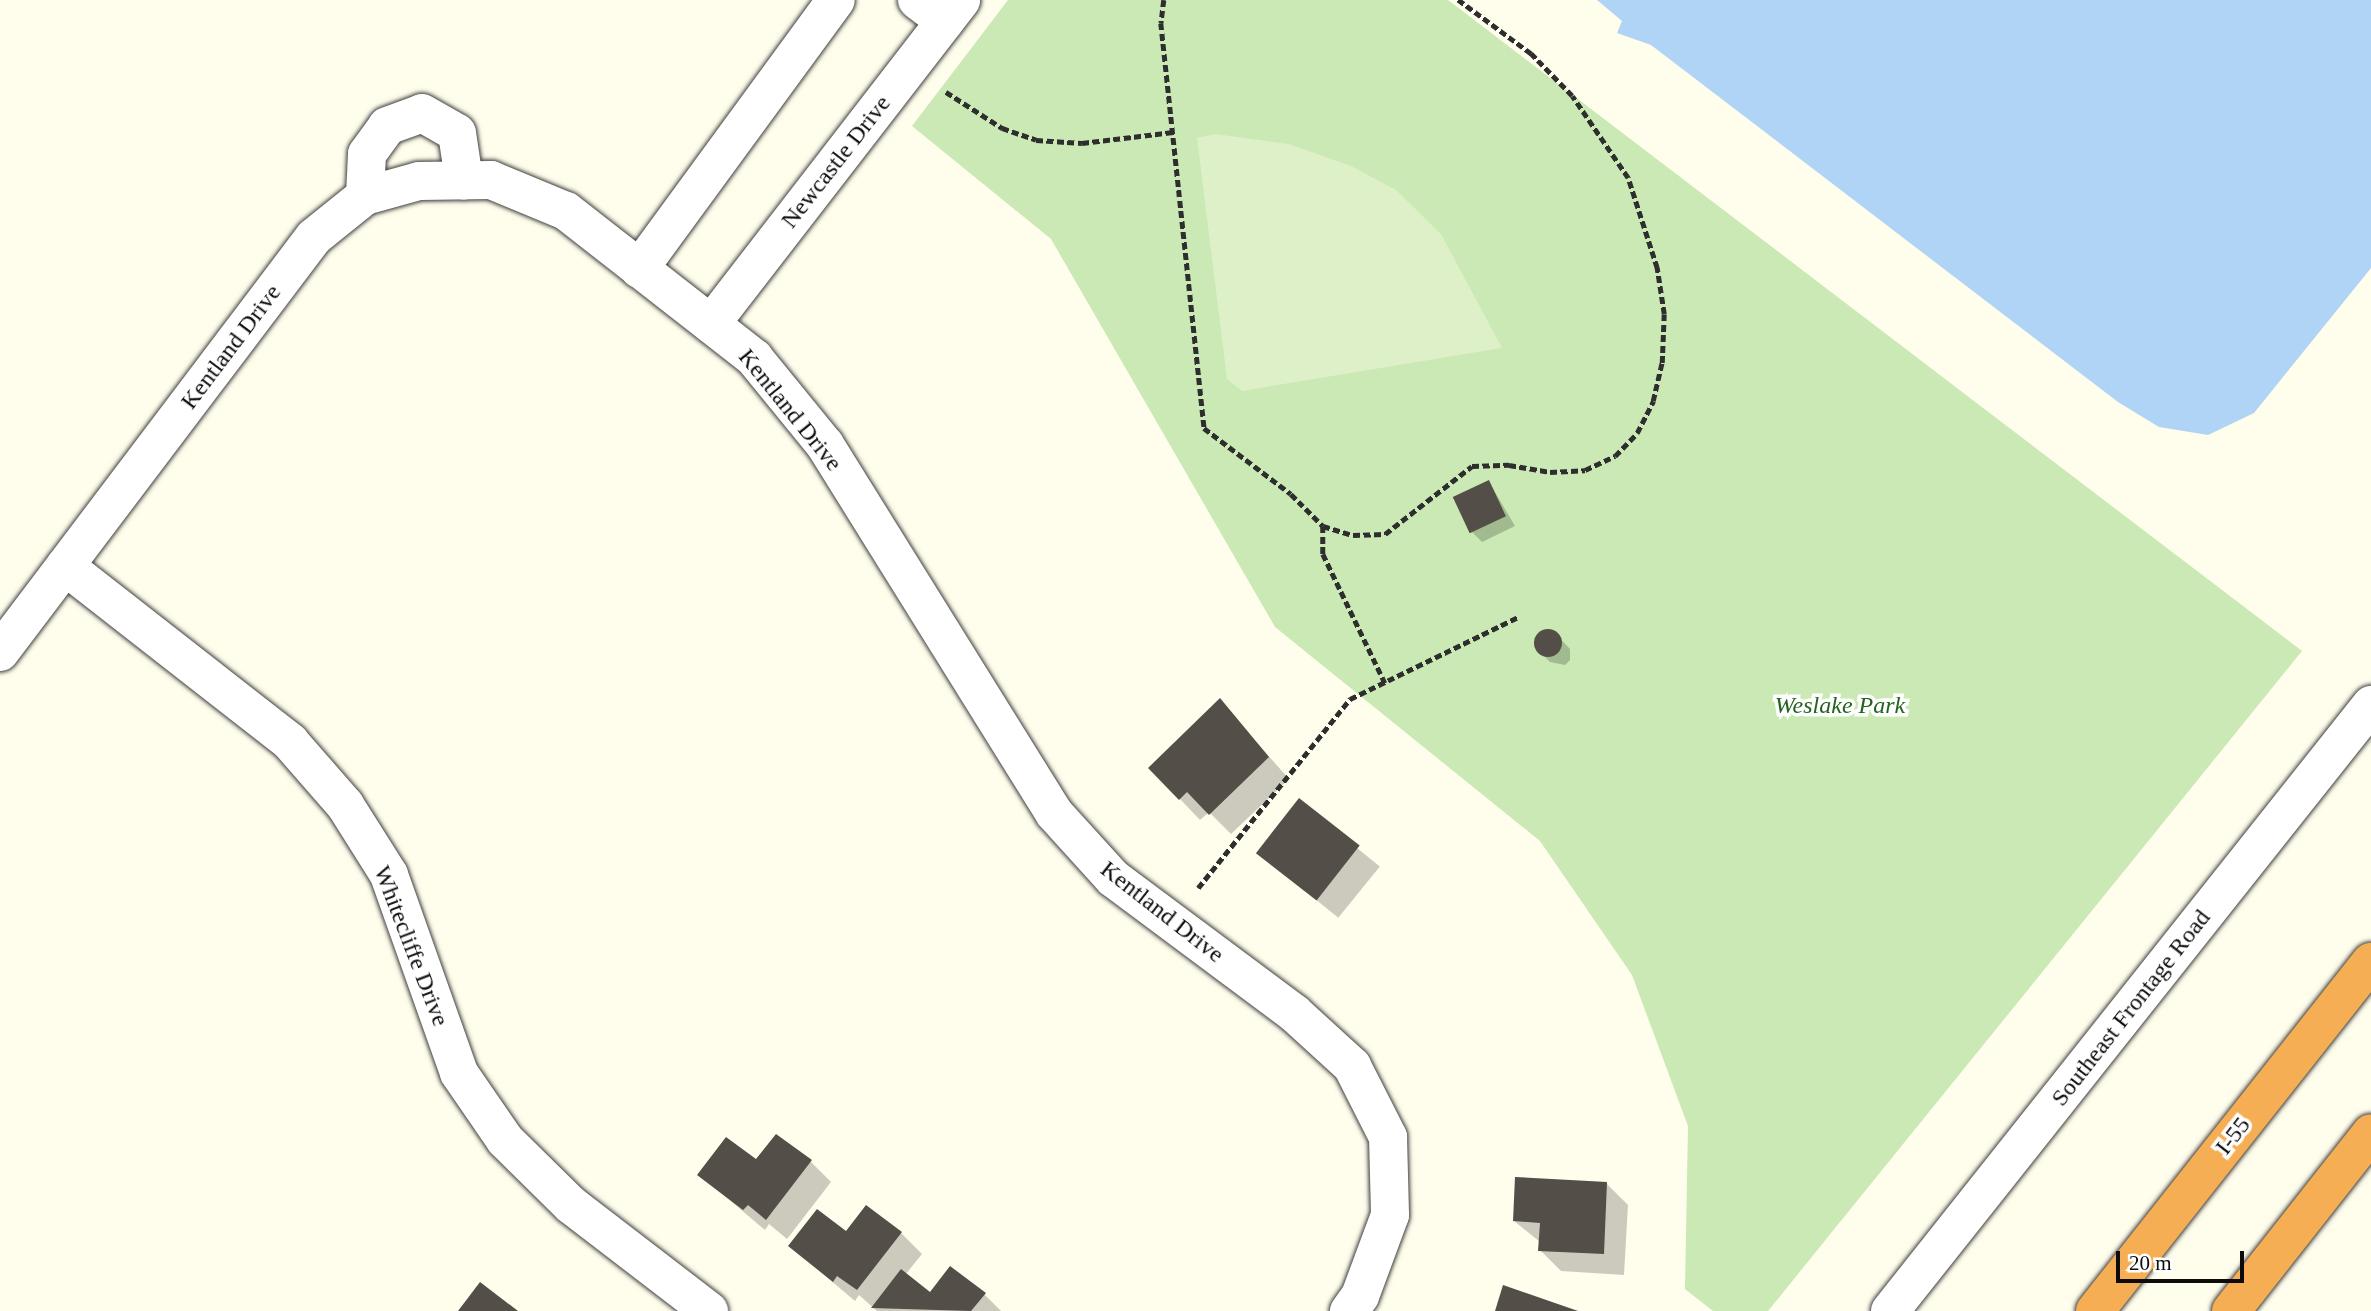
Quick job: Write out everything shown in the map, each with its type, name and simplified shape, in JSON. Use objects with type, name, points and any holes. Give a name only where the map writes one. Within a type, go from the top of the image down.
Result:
[{"type":"highway","name":"I-55","points":[[2095,1311],[2371,962]]},
{"type":"highway","points":[[2231,1311],[2371,1133]]},
{"type":"street","points":[[639,269],[836,0]]},
{"type":"street","name":"Newcastle Drive","points":[[711,324],[941,7]]},
{"type":"street","points":[[365,196],[367,154],[373,145],[387,126],[422,113],[457,133],[464,180]]},
{"type":"street","name":"Kentland Drive","points":[[0,652],[314,237],[365,196],[419,181],[491,180],[566,211],[754,358],[825,445],[1054,813],[1113,878],[1294,1013],[1352,1066],[1388,1137],[1390,1215],[1360,1296],[1349,1311]]},
{"type":"street","name":"Whitecliffe Drive","points":[[65,566],[290,741],[345,805],[389,875],[459,1073],[505,1140],[571,1205],[709,1311]]},
{"type":"street","name":"Southeast Frontage Road","points":[[1891,1311],[2371,705]]},
{"type":"path","points":[[1164,0],[1161,23],[1204,428],[1291,494],[1323,526],[1353,535],[1385,534],[1472,466],[1509,465],[1550,472],[1585,470],[1615,456],[1637,433],[1653,401],[1662,363],[1664,314],[1644,218],[1628,178],[1572,96],[1531,54],[1458,0]]},
{"type":"path","points":[[946,92],[1002,128],[1036,140],[1082,143],[1173,132]]},
{"type":"path","points":[[1323,526],[1323,554],[1385,682]]},
{"type":"path","points":[[1198,888],[1350,699],[1518,617]]},
{"type":"green space","name":"Weslake Park","points":[[1008,0],[1448,0],[2302,651],[1768,1311],[1713,1311],[1685,1289],[1688,1126],[1632,975],[1540,841],[1275,627],[1051,239],[912,126]]},
{"type":"green space","points":[[1215,134],[1289,144],[1351,166],[1396,190],[1441,234],[1502,348],[1242,391],[1227,379],[1197,138]]},
{"type":"water","points":[[1597,0],[2371,0],[2371,268],[2254,413],[2208,435],[2159,427],[2118,402],[1651,45],[1617,33],[1622,21]]},
{"type":"building","points":[[1489,480],[1506,516],[1470,533],[1453,497]]},
{"type":"building","points":[[1548,629],[1558,633],[1562,643],[1558,653],[1548,657],[1538,653],[1534,643],[1538,633]]},
{"type":"building","points":[[1220,698],[1269,757],[1209,815],[1187,792],[1179,800],[1148,768]]},
{"type":"building","points":[[1299,798],[1360,845],[1317,901],[1256,853]]},
{"type":"building","points":[[776,1134],[812,1160],[766,1220],[748,1205],[743,1210],[697,1175],[726,1137],[756,1159]]},
{"type":"building","points":[[1515,1177],[1607,1182],[1604,1254],[1538,1251],[1540,1223],[1513,1221]]},
{"type":"building","points":[[866,1205],[902,1232],[857,1290],[837,1276],[833,1282],[788,1246],[817,1209],[846,1231]]},
{"type":"building","points":[[950,1266],[986,1293],[971,1311],[871,1308],[901,1269],[930,1292]]},
{"type":"building","points":[[480,1282],[518,1311],[458,1311]]},
{"type":"building","points":[[1503,1285],[1578,1311],[1495,1311]]}]
